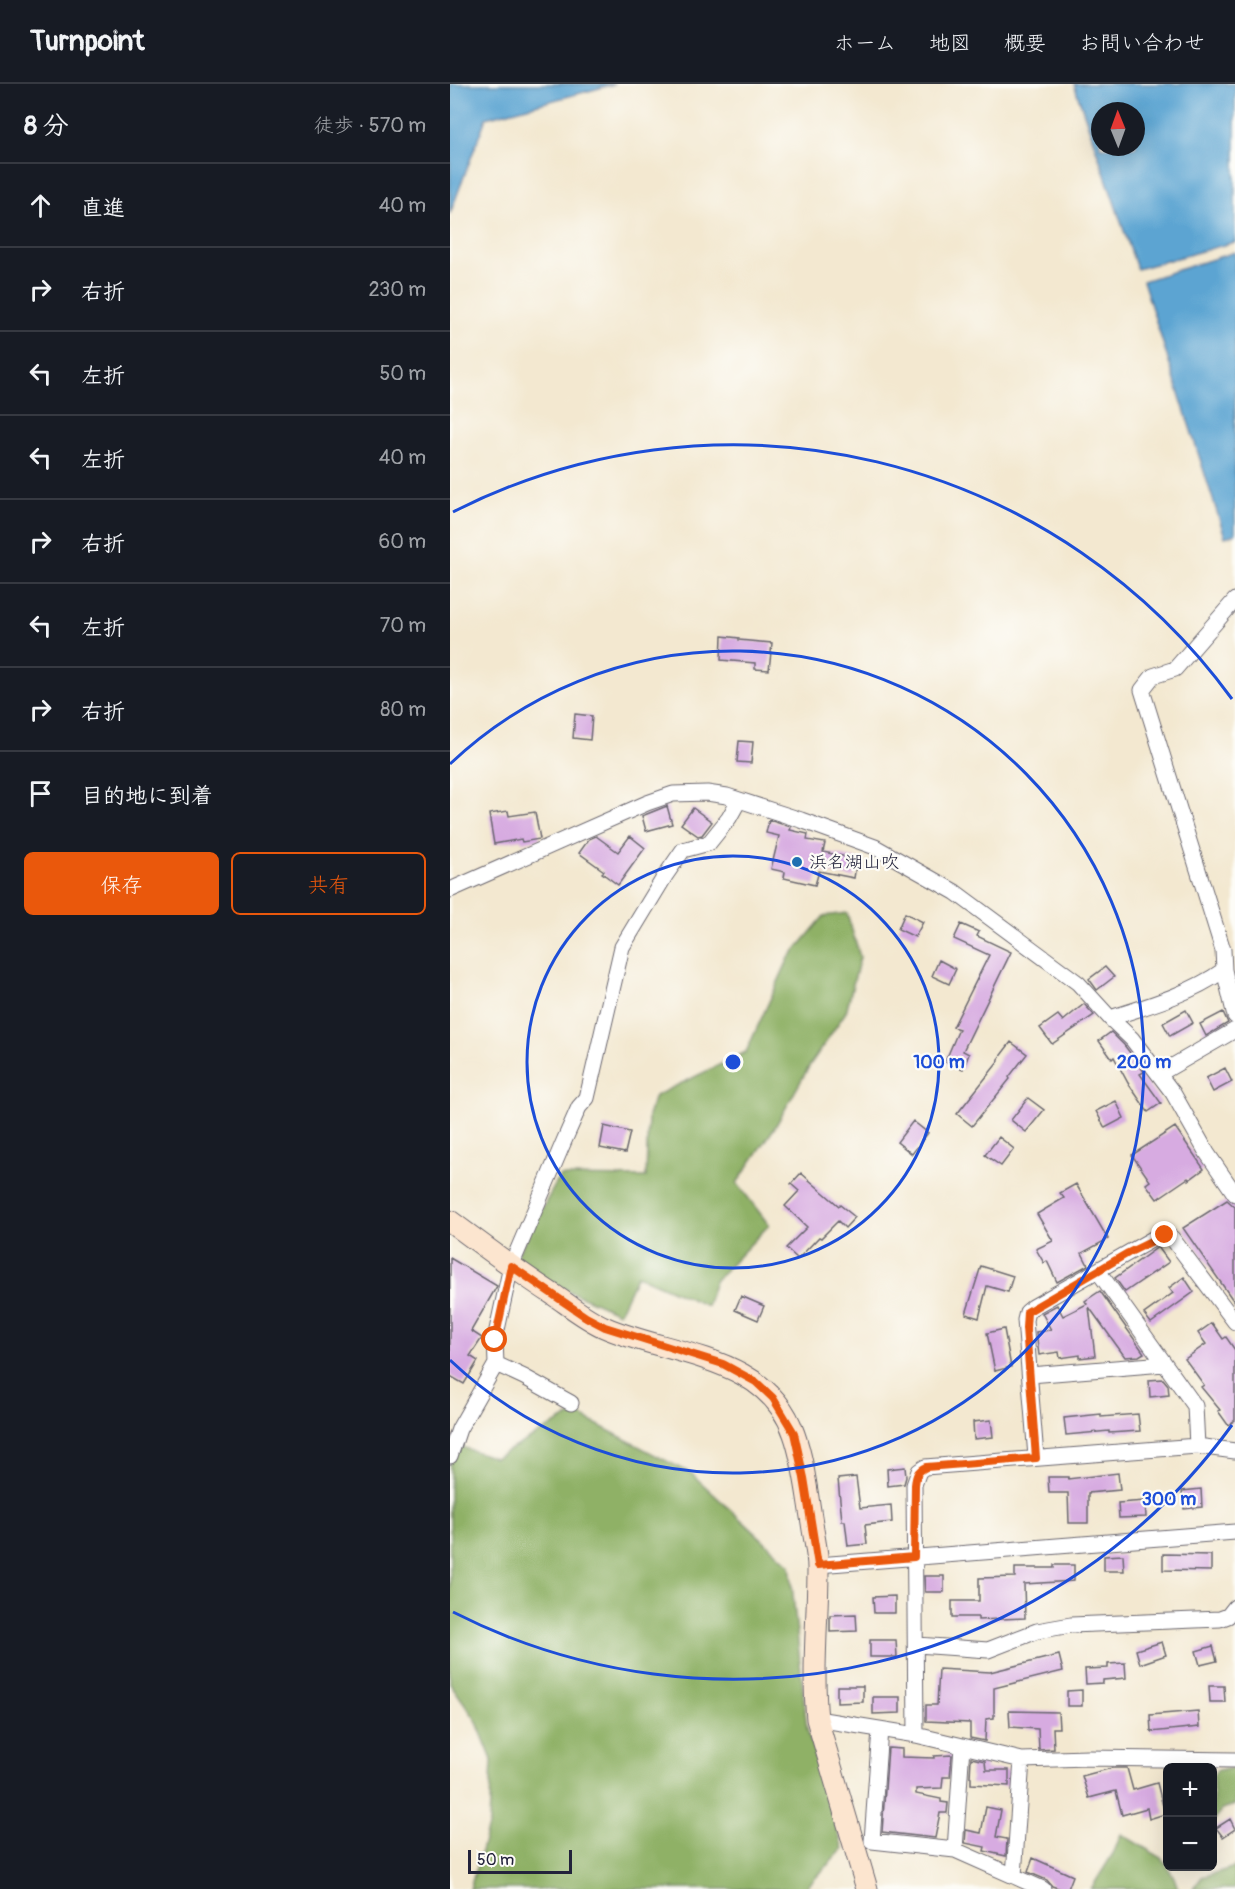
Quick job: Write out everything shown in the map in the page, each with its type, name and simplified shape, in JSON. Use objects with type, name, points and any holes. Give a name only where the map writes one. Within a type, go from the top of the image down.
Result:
[{"type":"street","points":[[1235,600],[1175,669],[1153,676],[1142,690],[1223,950],[1224,970],[1235,1016]]},
{"type":"street","points":[[450,890],[647,803],[673,794],[707,793],[739,800],[875,848],[955,892],[1078,983],[1132,1039],[1159,1074],[1235,1194]]},
{"type":"street","points":[[450,1455],[459,1430],[496,1364],[495,1340],[511,1266],[579,1107],[587,1098],[622,947],[683,850],[710,843],[739,800]]},
{"type":"street","points":[[1110,1018],[1156,1003],[1212,978],[1224,970]]},
{"type":"street","points":[[1159,1074],[1235,1030]]},
{"type":"street","points":[[450,1221],[586,1317],[605,1327],[723,1364],[756,1382],[773,1398],[794,1433],[818,1565],[814,1692],[817,1719],[867,1889]]},
{"type":"street","points":[[1036,1458],[1025,1320],[1027,1312],[1128,1253],[1165,1235],[1172,1238],[1235,1322]]},
{"type":"street","points":[[1098,1271],[1164,1365],[1196,1406],[1197,1446]]},
{"type":"street","points":[[496,1364],[571,1403]]},
{"type":"street","points":[[1030,1375],[1164,1365]]},
{"type":"street","points":[[916,1735],[915,1485],[916,1476],[921,1469],[1197,1446],[1235,1451]]},
{"type":"street","points":[[818,1565],[1235,1532],[1235,1546]]},
{"type":"street","points":[[916,1646],[988,1650],[1037,1631],[1071,1625],[1220,1619],[1228,1616],[1235,1607]]},
{"type":"street","points":[[817,1719],[916,1735],[1022,1760],[1088,1758],[1235,1760]]},
{"type":"street","points":[[880,1729],[872,1841],[955,1850],[1043,1889]]},
{"type":"street","points":[[955,1850],[962,1746]]},
{"type":"street","points":[[1014,1876],[1022,1760]]},
{"type":"green space","points":[[847,913],[860,957],[846,1012],[810,1065],[775,1127],[737,1183],[769,1225],[715,1281],[707,1306],[637,1275],[619,1313],[511,1266],[560,1176],[646,1177],[648,1116],[655,1096],[746,1052],[789,958],[824,916]]},
{"type":"green space","points":[[575,1413],[692,1474],[790,1565],[807,1729],[843,1849],[805,1889],[470,1889],[489,1823],[492,1760],[476,1720],[450,1683],[450,1443],[495,1458]]},
{"type":"green space","points":[[1235,1768],[1235,1805],[1222,1809],[1217,1816],[1217,1770]]},
{"type":"green space","points":[[1121,1834],[1162,1858],[1163,1871],[1170,1871],[1178,1889],[1091,1889],[1114,1852]]},
{"type":"green space","points":[[1235,1867],[1235,1889],[1193,1889],[1202,1877]]},
{"type":"water","points":[[450,84],[615,84],[486,118],[450,214]]},
{"type":"water","points":[[1074,84],[1235,84],[1235,242],[1137,269],[1099,156],[1145,156],[1145,102],[1091,102],[1091,134]]},
{"type":"water","points":[[1235,252],[1235,534],[1225,537],[1143,281]]},
{"type":"building","points":[[722,636],[772,643],[769,670],[755,669],[755,663],[721,660]]},
{"type":"building","points":[[575,714],[592,716],[590,740],[573,738]]},
{"type":"building","points":[[739,741],[753,742],[751,763],[737,762]]},
{"type":"building","points":[[667,806],[672,824],[646,831],[642,816]]},
{"type":"building","points":[[693,808],[712,822],[702,835],[698,836],[681,824]]},
{"type":"building","points":[[508,811],[509,816],[535,812],[540,839],[522,842],[521,839],[494,844],[489,814]]},
{"type":"building","points":[[769,820],[791,827],[790,830],[808,834],[807,840],[825,843],[823,852],[857,859],[854,878],[819,871],[815,885],[784,878],[785,872],[771,869],[779,836],[766,833]]},
{"type":"building","points":[[596,836],[618,852],[630,836],[645,848],[618,885],[602,873],[604,871],[579,853],[589,839]]},
{"type":"building","points":[[905,913],[923,922],[915,937],[898,929]]},
{"type":"building","points":[[961,924],[979,932],[977,936],[1011,952],[963,1051],[969,1054],[963,1069],[945,1062],[959,1029],[953,1027],[989,955],[954,939]]},
{"type":"building","points":[[939,960],[956,969],[949,984],[932,976]]},
{"type":"building","points":[[1105,967],[1114,977],[1097,990],[1089,979]]},
{"type":"building","points":[[1084,1004],[1094,1015],[1052,1044],[1040,1028],[1058,1015],[1063,1021]]},
{"type":"building","points":[[1186,1010],[1193,1023],[1170,1036],[1163,1023]]},
{"type":"building","points":[[1223,1012],[1228,1023],[1206,1036],[1200,1024]]},
{"type":"building","points":[[1111,1032],[1140,1066],[1144,1072],[1140,1074],[1161,1103],[1148,1112],[1114,1057],[1112,1059],[1099,1041]]},
{"type":"building","points":[[1011,1042],[1027,1054],[972,1126],[957,1114],[999,1061],[998,1059]]},
{"type":"building","points":[[1225,1068],[1232,1082],[1213,1092],[1206,1078]]},
{"type":"building","points":[[1028,1098],[1044,1110],[1026,1132],[1011,1120]]},
{"type":"building","points":[[1116,1101],[1124,1118],[1105,1128],[1096,1111]]},
{"type":"building","points":[[913,1121],[928,1133],[912,1154],[897,1142]]},
{"type":"building","points":[[604,1126],[630,1132],[625,1153],[600,1148]]},
{"type":"building","points":[[1175,1127],[1204,1169],[1157,1199],[1146,1184],[1150,1181],[1132,1155]]},
{"type":"building","points":[[999,1137],[1014,1149],[1001,1166],[985,1155]]},
{"type":"building","points":[[801,1173],[855,1217],[845,1228],[838,1221],[798,1259],[786,1248],[807,1227],[785,1206],[799,1191],[791,1184]]},
{"type":"building","points":[[1076,1184],[1108,1239],[1082,1253],[1088,1265],[1057,1282],[1047,1261],[1044,1263],[1036,1249],[1053,1241],[1037,1214],[1064,1198],[1060,1193]]},
{"type":"building","points":[[1227,1200],[1235,1207],[1235,1303],[1183,1228]]},
{"type":"building","points":[[1158,1247],[1169,1262],[1125,1292],[1115,1278]]},
{"type":"building","points":[[450,1258],[497,1286],[471,1331],[482,1338],[470,1356],[478,1361],[464,1384],[450,1376]]},
{"type":"building","points":[[981,1266],[1013,1276],[1008,1292],[987,1286],[979,1318],[966,1314]]},
{"type":"building","points":[[1184,1277],[1194,1292],[1151,1323],[1144,1314],[1173,1293],[1169,1288]]},
{"type":"building","points":[[1100,1291],[1144,1353],[1139,1356],[1125,1357],[1089,1307],[1095,1356],[1080,1358],[1080,1355],[1060,1358],[1059,1352],[1039,1355],[1036,1332],[1051,1330],[1042,1313],[1057,1305],[1063,1316],[1087,1304],[1085,1301]]},
{"type":"building","points":[[741,1296],[764,1306],[758,1320],[735,1310]]},
{"type":"building","points":[[1212,1323],[1223,1339],[1226,1337],[1235,1350],[1235,1420],[1228,1425],[1218,1411],[1220,1410],[1201,1387],[1204,1385],[1185,1359],[1206,1344],[1198,1333]]},
{"type":"building","points":[[1004,1329],[1011,1367],[995,1371],[987,1333]]},
{"type":"building","points":[[1163,1379],[1168,1385],[1169,1395],[1150,1397],[1149,1380]]},
{"type":"building","points":[[1101,1414],[1101,1417],[1138,1414],[1140,1431],[1066,1435],[1064,1418]]},
{"type":"building","points":[[991,1420],[993,1437],[974,1439],[973,1422]]},
{"type":"building","points":[[905,1467],[904,1484],[888,1486],[887,1469]]},
{"type":"building","points":[[1118,1473],[1120,1490],[1088,1493],[1088,1523],[1069,1523],[1068,1493],[1049,1493],[1048,1477],[1068,1477],[1068,1479]]},
{"type":"building","points":[[856,1477],[860,1508],[891,1505],[892,1522],[865,1525],[867,1544],[848,1546],[845,1521],[842,1521],[838,1479]]},
{"type":"building","points":[[1201,1489],[1202,1507],[1184,1509],[1182,1491]]},
{"type":"building","points":[[1145,1501],[1146,1517],[1119,1518],[1118,1503]]},
{"type":"building","points":[[1163,1554],[1211,1555],[1211,1571],[1163,1570]]},
{"type":"building","points":[[1123,1555],[1124,1571],[1104,1571],[1104,1556]]},
{"type":"building","points":[[1054,1565],[1074,1565],[1074,1581],[1024,1584],[1025,1618],[978,1620],[978,1617],[952,1617],[952,1601],[979,1601],[979,1578],[1015,1577],[1015,1568],[1054,1568]]},
{"type":"building","points":[[924,1576],[944,1576],[944,1592],[925,1592]]},
{"type":"building","points":[[895,1596],[895,1613],[874,1613],[873,1597]]},
{"type":"building","points":[[856,1614],[857,1631],[830,1632],[830,1615]]},
{"type":"building","points":[[870,1640],[896,1640],[897,1657],[870,1657]]},
{"type":"building","points":[[1162,1642],[1166,1655],[1140,1664],[1136,1650]]},
{"type":"building","points":[[1213,1646],[1217,1661],[1200,1665],[1196,1651]]},
{"type":"building","points":[[1059,1655],[1063,1671],[994,1688],[994,1718],[986,1719],[985,1741],[970,1738],[970,1723],[926,1721],[926,1705],[937,1705],[939,1669],[990,1672]]},
{"type":"building","points":[[1125,1663],[1126,1678],[1086,1684],[1085,1669],[1108,1668],[1108,1664]]},
{"type":"building","points":[[837,1686],[863,1686],[863,1702],[837,1703]]},
{"type":"building","points":[[1209,1686],[1224,1686],[1225,1702],[1210,1702]]},
{"type":"building","points":[[1082,1690],[1082,1706],[1067,1706],[1067,1691]]},
{"type":"building","points":[[873,1697],[900,1697],[900,1713],[873,1714]]},
{"type":"building","points":[[1009,1711],[1058,1712],[1059,1728],[1053,1728],[1054,1749],[1039,1750],[1038,1729],[1010,1727]]},
{"type":"building","points":[[1198,1711],[1199,1727],[1151,1732],[1150,1715]]},
{"type":"building","points":[[888,1748],[902,1749],[902,1757],[934,1758],[934,1756],[952,1755],[950,1777],[943,1777],[942,1788],[916,1789],[916,1794],[941,1799],[941,1802],[948,1803],[947,1813],[940,1813],[935,1838],[882,1832]]},
{"type":"building","points":[[971,1758],[985,1761],[986,1770],[1009,1770],[1009,1786],[971,1784]]},
{"type":"building","points":[[1112,1768],[1127,1768],[1133,1790],[1157,1783],[1163,1815],[1149,1819],[1147,1808],[1122,1815],[1116,1791],[1089,1798],[1082,1776]]},
{"type":"building","points":[[986,1807],[1001,1810],[996,1837],[1007,1839],[1006,1856],[984,1851],[985,1847],[965,1843],[966,1830],[981,1833]]},
{"type":"building","points":[[1230,1819],[1235,1829],[1223,1837],[1217,1827]]},
{"type":"building","points":[[1033,1858],[1073,1876],[1068,1889],[1052,1886],[1047,1880],[1028,1872]]},
{"type":"place","name":"浜名湖山吹","points":[[797,862]]},
{"type":"route","points":[[495,1340],[511,1266],[586,1317],[605,1327],[723,1364],[756,1382],[773,1398],[794,1433],[818,1565],[914,1557],[915,1485],[916,1476],[921,1469],[1036,1458],[1025,1320],[1027,1312],[1158,1236],[1165,1235]]}]
